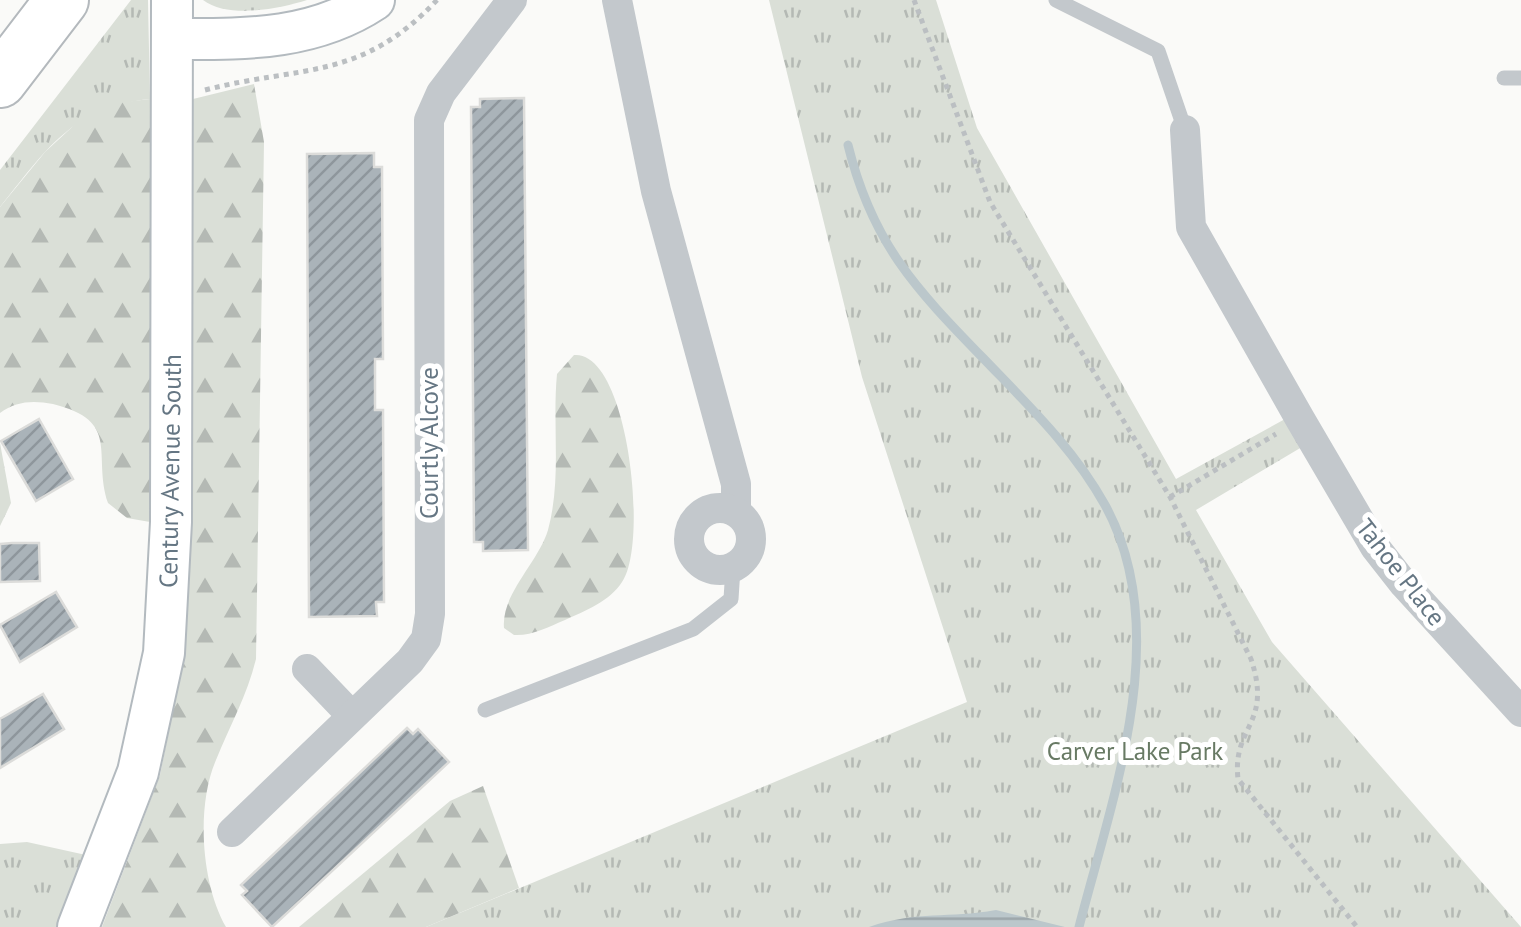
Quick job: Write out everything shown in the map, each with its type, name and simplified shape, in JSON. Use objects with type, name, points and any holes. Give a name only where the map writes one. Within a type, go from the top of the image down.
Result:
[{"type":"highway","points":[[0,80],[62,0]]},
{"type":"street","points":[[172,20],[282,36],[333,23],[374,0]]},
{"type":"street","name":"Courtly Alcove","points":[[232,832],[418,652],[427,635],[429,120],[441,93],[512,0]]},
{"type":"street","points":[[617,0],[656,192],[736,484],[736,511]]},
{"type":"street","name":"Century Avenue South","points":[[78,927],[138,772],[164,653],[171,522],[172,20]]},
{"type":"street","name":"Tahoe Place","points":[[1185,130],[1191,226],[1300,420],[1394,572],[1521,712]]},
{"type":"street","points":[[719,507],[736,511],[747,522],[752,536],[748,554],[733,568],[716,571],[699,564],[688,537],[694,520],[702,512],[719,507]]},
{"type":"street","points":[[307,668],[352,716]]},
{"type":"lane","points":[[1056,0],[1158,51],[1185,130]]},
{"type":"lane","points":[[1504,78],[1521,78]]},
{"type":"lane","points":[[485,710],[693,630],[731,599],[733,568]]},
{"type":"path","points":[[914,0],[990,202],[1170,497],[1251,658],[1260,686],[1258,715],[1235,754],[1238,779],[1358,927]]},
{"type":"path","points":[[1170,497],[1300,420]]},
{"type":"green space","points":[[131,0],[148,0],[150,99],[100,111],[80,122],[47,150],[0,207],[0,170]]},
{"type":"green space","points":[[203,0],[307,0],[240,11]]},
{"type":"green space","name":"Carver Lake Park","points":[[769,0],[936,0],[977,128],[1176,479],[1296,413],[1312,441],[1196,510],[1272,642],[1521,927],[426,927],[967,702],[862,377]]},
{"type":"green space","points":[[254,84],[264,142],[256,659],[216,760],[204,821],[211,889],[226,927],[102,927],[160,775],[184,654],[190,564],[193,99]]},
{"type":"green space","points":[[150,99],[150,522],[127,518],[108,503],[100,442],[97,430],[88,420],[75,411],[39,402],[19,404],[0,413],[0,207],[45,152],[83,117],[116,103]]},
{"type":"green space","points":[[574,355],[593,362],[608,383],[620,415],[633,492],[630,561],[622,582],[604,600],[546,628],[514,635],[504,628],[505,615],[548,530],[555,491],[557,374]]},
{"type":"green space","points":[[0,443],[11,503],[0,526]]},
{"type":"green space","points":[[483,786],[519,888],[426,927],[299,927],[450,801]]},
{"type":"green space","points":[[27,842],[86,855],[57,927],[0,927],[0,844]]},
{"type":"shaded area","points":[[996,910],[1065,927],[869,927],[903,918]]},
{"type":"building","points":[[524,98],[528,550],[483,551],[483,542],[474,542],[471,107],[480,107],[480,99]]},
{"type":"building","points":[[374,153],[374,167],[382,167],[383,359],[375,359],[375,410],[383,410],[384,602],[376,602],[377,616],[309,617],[307,154]]},
{"type":"building","points":[[39,419],[73,479],[36,501],[1,441]]},
{"type":"building","points":[[39,543],[40,581],[0,582],[0,544]]},
{"type":"building","points":[[56,592],[77,627],[20,662],[0,625]]},
{"type":"building","points":[[43,694],[64,729],[0,768],[0,719]]},
{"type":"building","points":[[407,728],[413,734],[418,729],[449,762],[272,927],[242,895],[247,891],[241,885]]},
{"type":"waterway","points":[[848,145],[870,210],[899,262],[937,309],[1065,446],[1105,505],[1125,554],[1135,606],[1131,715],[1079,927]]}]
